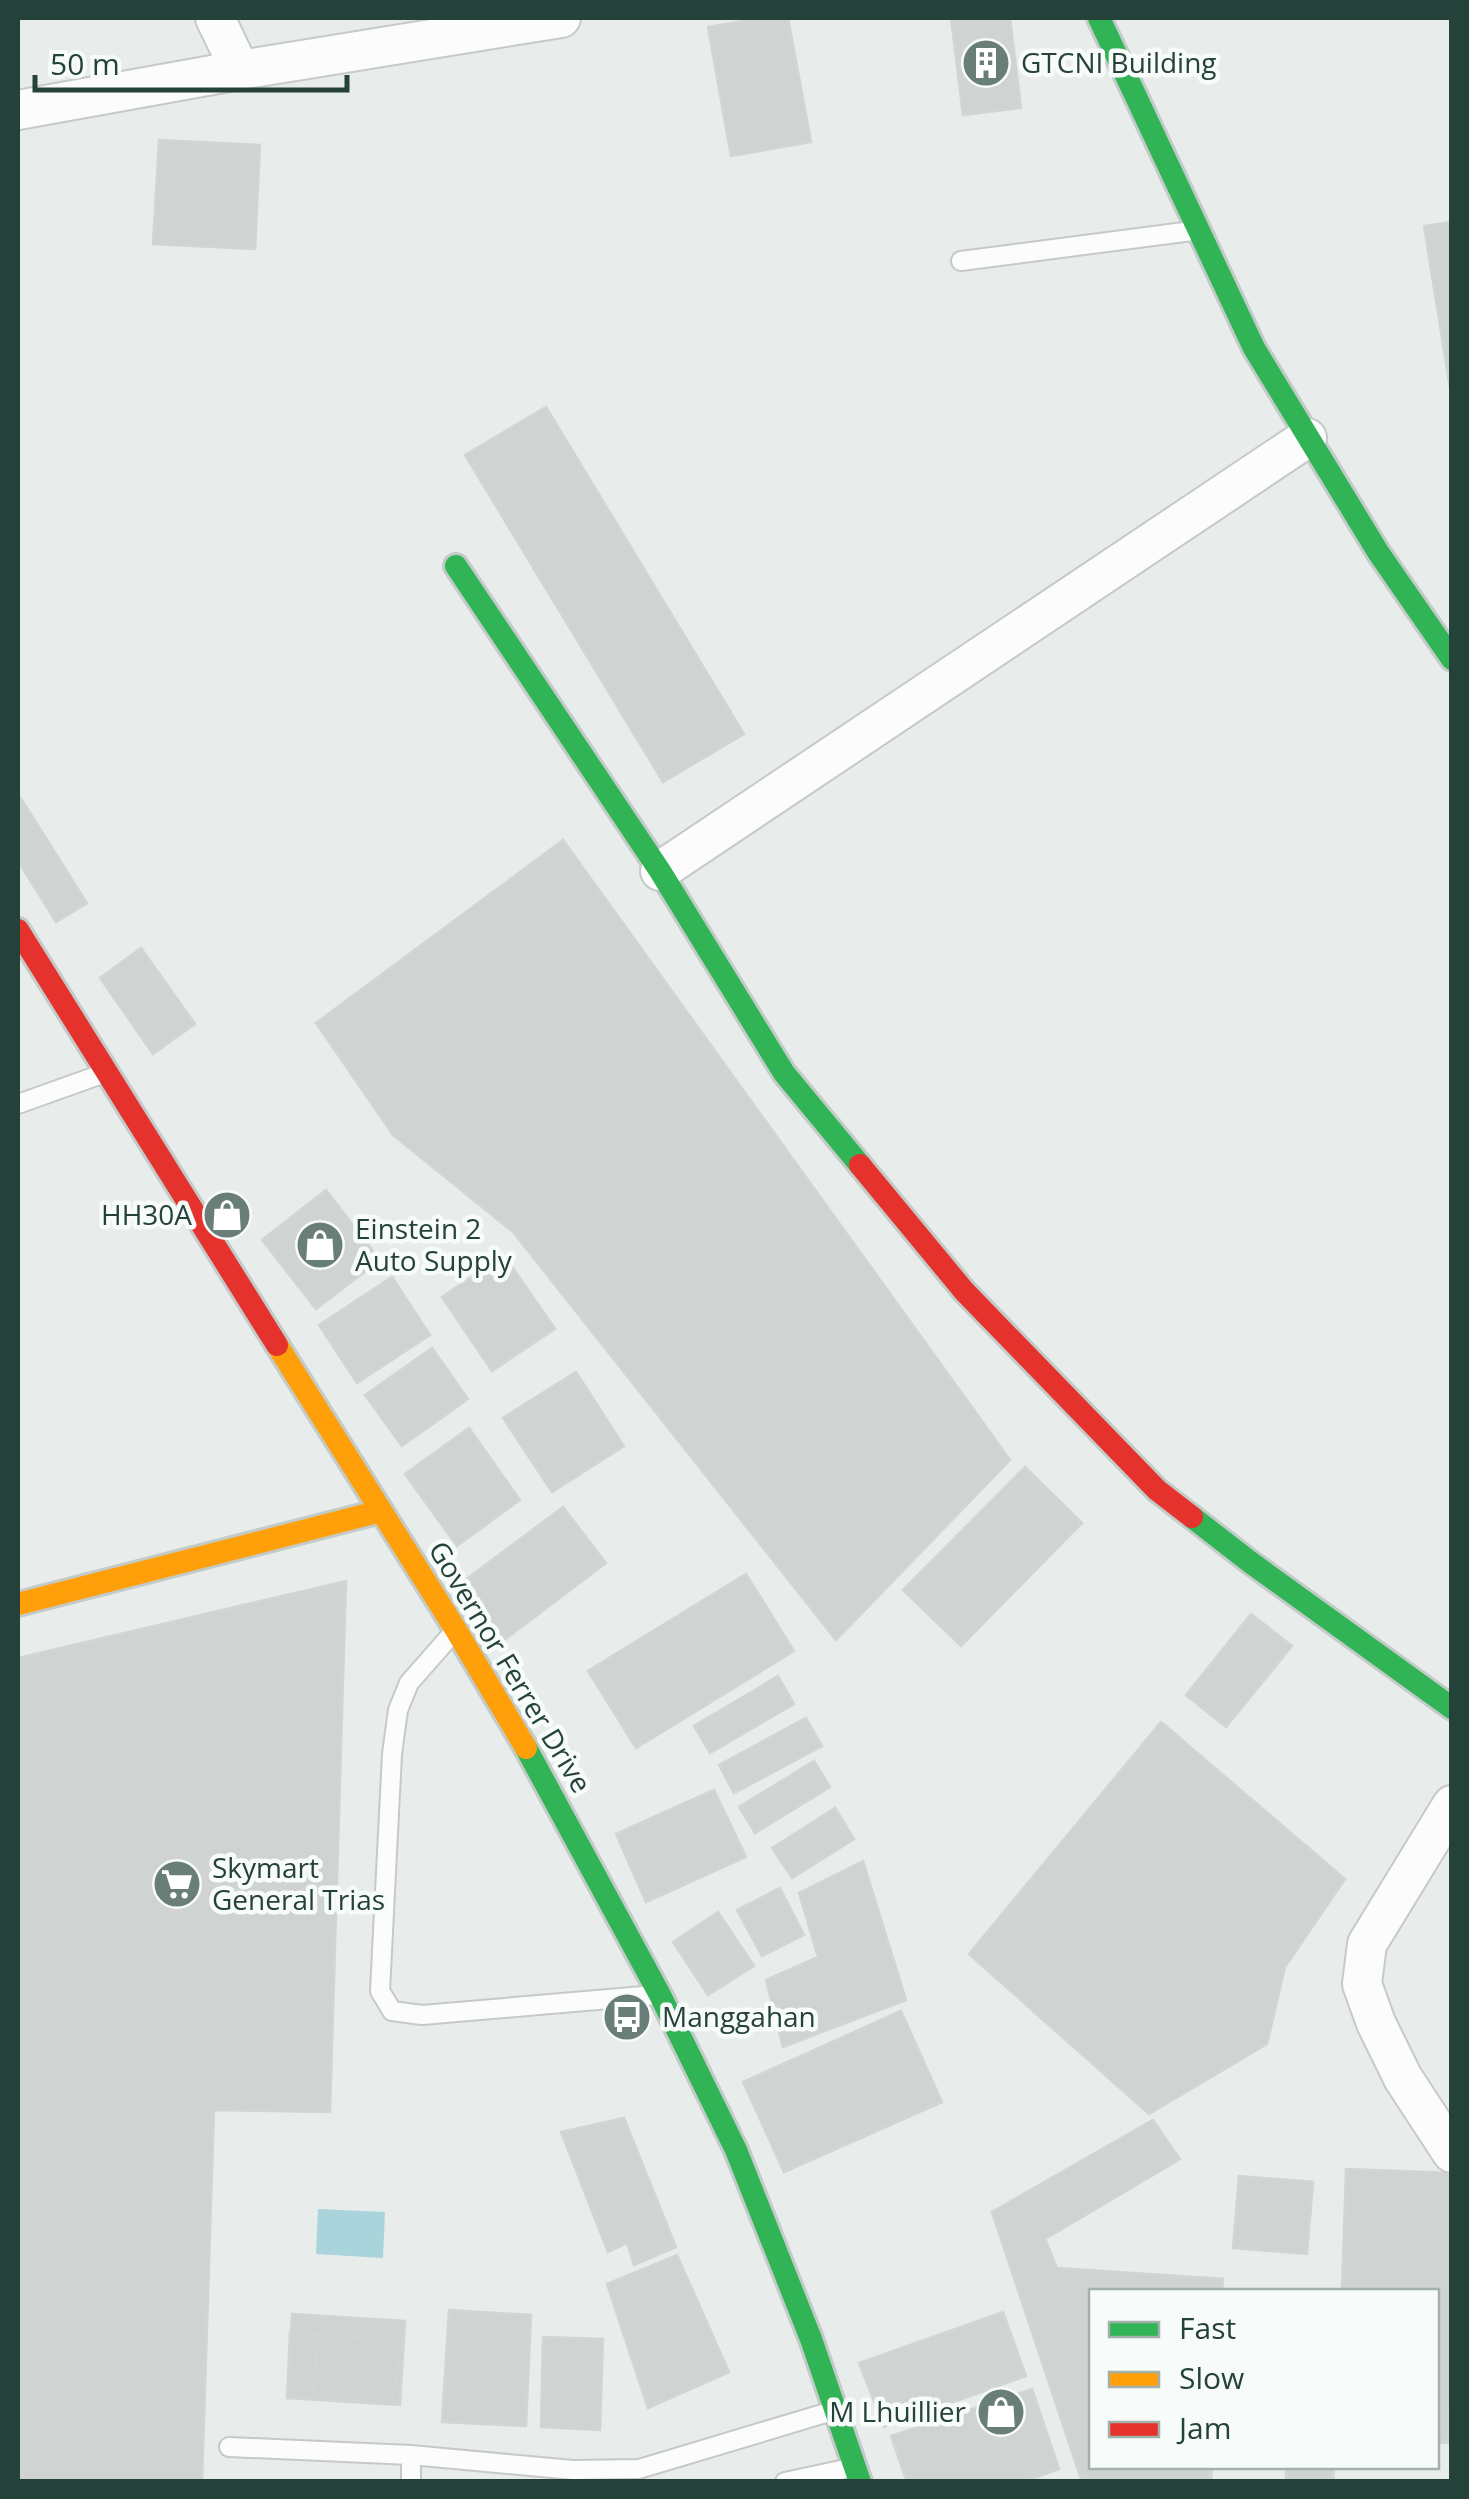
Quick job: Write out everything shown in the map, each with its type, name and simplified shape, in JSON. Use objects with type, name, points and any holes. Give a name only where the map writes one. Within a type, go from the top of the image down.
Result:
[{"type":"street","points":[[216,18],[240,70]]},
{"type":"street","points":[[18,110],[486,24],[560,18]]},
{"type":"street","points":[[1099,18],[1254,348],[1378,552],[1452,659]]},
{"type":"street","points":[[660,870],[1307,438]]},
{"type":"street","points":[[456,566],[660,870],[784,1073],[964,1291],[1157,1490],[1452,1708]]},
{"type":"street","name":"Governor Ferrer Drive","points":[[18,930],[456,1630],[528,1752],[660,1994],[736,2150],[858,2474]]},
{"type":"street","points":[[18,1604],[382,1511]]},
{"type":"street","points":[[1452,1804],[1367,1944],[1362,1984],[1403,2078],[1452,2153]]},
{"type":"lane","points":[[962,261],[1197,230]]},
{"type":"lane","points":[[18,1104],[106,1072]]},
{"type":"lane","points":[[456,1630],[409,1683],[398,1710],[392,1754],[380,1991],[392,2011],[422,2015],[660,1994]]},
{"type":"lane","points":[[229,2447],[411,2455],[573,2470],[639,2469],[836,2409]]},
{"type":"lane","points":[[411,2455],[411,2482]]},
{"type":"lane","points":[[785,2482],[858,2474]]},
{"type":"water","points":[[318,2209],[385,2212],[383,2258],[316,2254]]},
{"type":"building","points":[[761,18],[788,18],[811,142],[731,156],[708,27]]},
{"type":"building","name":"GTCNI Building","points":[[951,18],[1010,18],[1021,108],[963,115]]},
{"type":"building","points":[[159,140],[260,145],[255,249],[153,244]]},
{"type":"building","points":[[1452,222],[1452,400],[1424,226]]},
{"type":"building","points":[[546,407],[744,734],[663,782],[465,455]]},
{"type":"building","points":[[18,794],[87,903],[56,922],[18,861]]},
{"type":"building","points":[[563,840],[1010,1460],[836,1640],[513,1232],[393,1135],[316,1023]]},
{"type":"building","points":[[141,948],[195,1024],[153,1054],[100,978]]},
{"type":"building","points":[[326,1190],[380,1260],[316,1309],[262,1240]]},
{"type":"building","points":[[504,1255],[555,1329],[492,1371],[442,1297]]},
{"type":"building","points":[[392,1277],[430,1335],[357,1383],[319,1325]]},
{"type":"building","points":[[432,1348],[468,1399],[402,1446],[365,1395]]},
{"type":"building","points":[[576,1372],[624,1446],[552,1492],[503,1418]]},
{"type":"building","points":[[469,1428],[520,1500],[457,1546],[405,1474]]},
{"type":"building","points":[[1025,1467],[1082,1523],[961,1646],[903,1590]]},
{"type":"building","points":[[563,1507],[606,1563],[503,1641],[460,1584]]},
{"type":"building","points":[[746,1574],[794,1651],[636,1748],[588,1671]]},
{"type":"building","name":"Skymart General Trias","points":[[346,1581],[330,2112],[214,2110],[202,2482],[18,2482],[18,1658]]},
{"type":"building","points":[[1251,1614],[1292,1646],[1226,1727],[1186,1695]]},
{"type":"building","points":[[778,1676],[794,1704],[710,1753],[694,1726]]},
{"type":"building","points":[[806,1718],[822,1746],[734,1793],[719,1765]]},
{"type":"building","points":[[1161,1722],[1345,1879],[1285,1967],[1267,2044],[1149,2114],[969,1954]]},
{"type":"building","points":[[814,1761],[830,1787],[755,1833],[739,1807]]},
{"type":"building","points":[[714,1790],[746,1857],[646,1902],[616,1834]]},
{"type":"building","points":[[835,1808],[854,1839],[792,1878],[772,1848]]},
{"type":"building","points":[[863,1861],[906,2000],[783,2047],[766,1980],[818,1957],[799,1893]]},
{"type":"building","points":[[780,1888],[804,1935],[762,1956],[737,1910]]},
{"type":"building","points":[[718,1912],[754,1966],[708,1995],[673,1942]]},
{"type":"building","points":[[901,2011],[942,2102],[784,2172],[743,2082]]},
{"type":"building","points":[[624,2118],[676,2247],[634,2265],[627,2243],[608,2252],[561,2132]]},
{"type":"building","points":[[1153,2120],[1180,2159],[1045,2239],[1057,2268],[1223,2279],[1222,2289],[1089,2289],[1089,2469],[1212,2469],[1211,2482],[1082,2482],[992,2212]]},
{"type":"building","points":[[1346,2169],[1452,2173],[1448,2443],[1439,2443],[1439,2289],[1342,2289]]},
{"type":"building","points":[[1239,2176],[1313,2182],[1307,2254],[1233,2248]]},
{"type":"building","points":[[677,2255],[729,2372],[648,2408],[607,2284]]},
{"type":"building","points":[[449,2310],[531,2315],[526,2426],[442,2422]]},
{"type":"building","points":[[1003,2312],[1026,2376],[884,2427],[859,2363]]},
{"type":"building","points":[[292,2314],[405,2321],[400,2405],[287,2398]]},
{"type":"building","points":[[290,2333],[364,2338],[363,2348],[317,2345],[313,2399],[287,2398]]},
{"type":"building","points":[[543,2337],[603,2339],[600,2430],[541,2427]]},
{"type":"building","points":[[317,2345],[363,2348],[399,2359],[392,2404],[313,2399]]},
{"type":"building","name":"M Lhuillier","points":[[1032,2389],[1059,2469],[1023,2482],[907,2482],[891,2436]]},
{"type":"building","points":[[1286,2469],[1334,2469],[1333,2482],[1286,2482]]},
{"type":"traffic: fast","points":[[1099,18],[1254,348],[1378,552],[1452,659]]},
{"type":"traffic: fast","points":[[456,566],[660,871],[784,1073],[860,1165]]},
{"type":"traffic: fast","points":[[1192,1517],[1452,1708]]},
{"type":"traffic: fast","points":[[526,1748],[660,1995],[736,2150],[811,2339],[860,2482]]},
{"type":"traffic: slow","points":[[277,1345],[526,1748]]},
{"type":"traffic: slow","points":[[18,1604],[381,1511]]},
{"type":"traffic: jam","points":[[18,930],[277,1345]]},
{"type":"traffic: jam","points":[[860,1165],[964,1291],[1157,1490],[1192,1517]]},
{"type":"place","name":"GTCNI Building","points":[[986,63]]},
{"type":"place","name":"HH30A","points":[[227,1215]]},
{"type":"place","name":"Einstein 2 Auto Supply","points":[[320,1245]]},
{"type":"place","name":"Skymart General Trias","points":[[177,1884]]},
{"type":"place","name":"Manggahan","points":[[627,2017]]},
{"type":"place","name":"M Lhuillier","points":[[1001,2412]]}]
